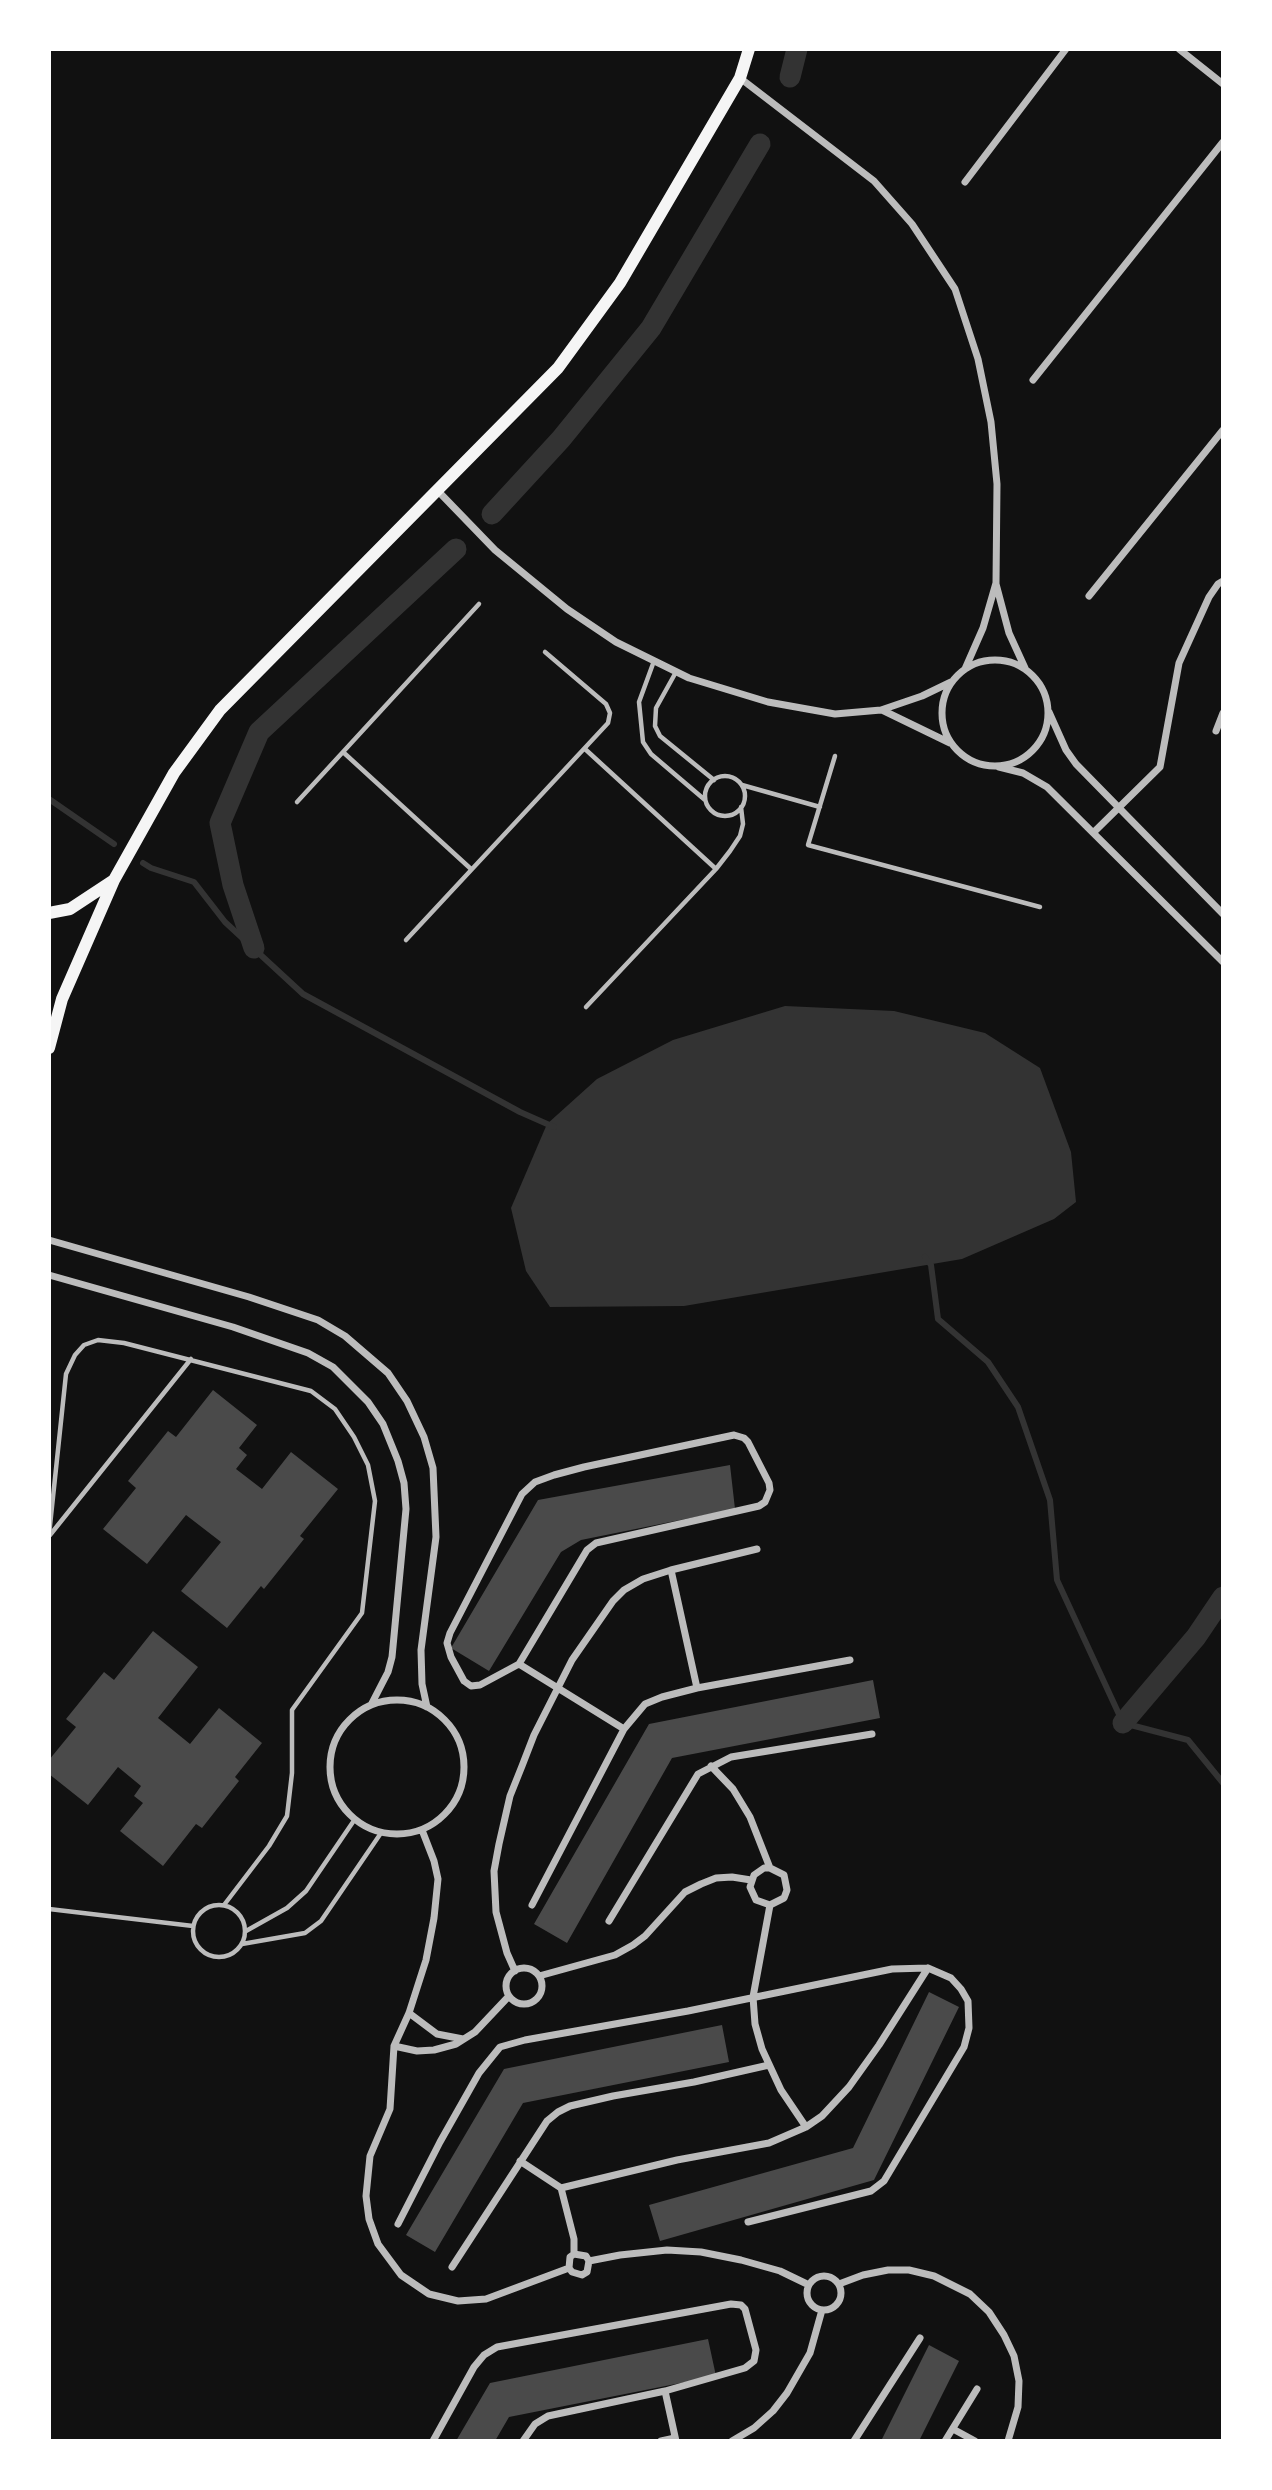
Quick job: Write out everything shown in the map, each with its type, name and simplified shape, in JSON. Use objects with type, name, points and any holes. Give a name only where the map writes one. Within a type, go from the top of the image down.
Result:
[{"type":"main road","points":[[49,1048],[62,999],[114,880],[174,773],[220,710],[558,368],[620,283],[740,78],[749,49]]},
{"type":"main road","points":[[49,913],[70,909],[114,880]]},
{"type":"street","points":[[965,182],[1066,49]]},
{"type":"street","points":[[1179,49],[1223,84]]},
{"type":"street","points":[[740,78],[874,181],[912,224],[955,289],[978,359],[991,422],[997,484],[996,583],[1009,633],[1026,668],[1038,680],[1046,695],[1049,711],[1069,755],[1223,914]]},
{"type":"street","points":[[1033,380],[1223,142]]},
{"type":"street","points":[[1089,596],[1223,430]]},
{"type":"street","points":[[436,489],[495,550],[567,609],[616,642],[689,678],[768,702],[835,713],[881,710],[922,696],[951,682]]},
{"type":"street","points":[[1094,832],[1160,767],[1179,663],[1209,597],[1223,581]]},
{"type":"street","points":[[996,583],[983,628],[965,668],[951,682],[943,697],[943,729],[951,744],[963,757],[979,765],[1023,773],[1035,779],[1094,832],[1223,962]]},
{"type":"street","points":[[965,668],[995,659],[1011,661],[1026,668]]},
{"type":"street","points":[[881,710],[951,744]]},
{"type":"street","points":[[996,767],[1017,762],[1034,750],[1045,732],[1049,711]]},
{"type":"street","points":[[1216,731],[1223,713]]},
{"type":"street","points":[[49,1240],[249,1297],[318,1320],[345,1336],[388,1373],[407,1401],[424,1437],[433,1468],[436,1536],[421,1650],[422,1684],[427,1707]]},
{"type":"street","points":[[49,1275],[233,1327],[308,1353],[333,1367],[368,1402],[383,1424],[398,1461],[404,1483],[406,1509],[392,1657],[388,1672],[371,1705]]},
{"type":"street","points":[[734,1435],[744,1438],[769,1483],[770,1490],[765,1502],[759,1506],[596,1542],[587,1550],[519,1664],[492,1680],[471,1686],[458,1673],[447,1643],[456,1618],[522,1494],[535,1482],[564,1472],[734,1435]]},
{"type":"street","points":[[515,1971],[496,1912],[494,1871],[510,1796],[534,1735],[587,1636],[613,1601],[624,1590],[643,1579],[757,1549]]},
{"type":"street","points":[[671,1570],[697,1688]]},
{"type":"street","points":[[532,1905],[624,1729],[645,1704],[697,1688],[850,1660]]},
{"type":"street","points":[[519,1664],[624,1729]]},
{"type":"street","points":[[390,1700],[409,1701],[427,1707],[445,1720],[458,1738],[464,1759],[463,1781],[455,1801],[441,1818],[422,1830],[402,1835],[381,1833],[362,1825],[346,1811],[335,1793],[330,1773],[332,1752],[340,1732],[353,1716],[371,1705],[390,1700]]},
{"type":"street","points":[[609,1921],[698,1774],[731,1758],[872,1734]]},
{"type":"street","points":[[710,1766],[733,1789],[750,1817],[770,1868]]},
{"type":"street","points":[[422,1830],[438,1879],[434,1918],[426,1960],[409,2013],[394,2046],[390,2109],[370,2156],[366,2196],[369,2219],[378,2244],[393,2265],[416,2287],[429,2294],[458,2301],[486,2300],[569,2268]]},
{"type":"street","points":[[770,1868],[784,1875],[787,1890],[783,1898],[770,1905],[762,1904],[752,1895],[751,1880],[758,1871],[770,1868]]},
{"type":"street","points":[[539,1976],[615,1955],[633,1945],[645,1936],[685,1892],[701,1884],[716,1878],[751,1880]]},
{"type":"street","points":[[770,1905],[753,1997],[755,2024],[780,2090],[806,2127]]},
{"type":"street","points":[[561,2188],[677,2160],[769,2143],[806,2127],[821,2116],[849,2087],[928,1968]]},
{"type":"street","points":[[398,2224],[479,2073],[500,2047],[892,1969],[928,1968],[951,1978],[968,2001],[969,2028],[964,2046],[891,2171],[878,2187],[748,2222]]},
{"type":"street","points":[[528,1969],[539,1976],[542,1989],[534,2001],[520,2004],[509,1996],[507,1982],[515,1971],[528,1969]]},
{"type":"street","points":[[394,2046],[417,2051],[434,2050],[463,2039],[489,2019],[509,1996]]},
{"type":"street","points":[[409,2013],[437,2034],[463,2039]]},
{"type":"street","points":[[452,2267],[547,2120],[558,2112],[570,2106],[769,2064]]},
{"type":"street","points":[[520,2161],[561,2188],[571,2223],[574,2254],[568,2262],[569,2268],[572,2272],[587,2272],[589,2261],[586,2256],[574,2254]]},
{"type":"street","points":[[589,2261],[667,2250],[701,2252],[780,2271],[809,2286]]},
{"type":"street","points":[[839,2284],[863,2275],[888,2270],[909,2270],[943,2281],[970,2294],[989,2312],[1014,2356],[1019,2381],[1018,2407],[1008,2441]]},
{"type":"street","points":[[820,2276],[834,2279],[839,2284],[841,2297],[829,2310],[822,2310],[811,2304],[808,2298],[809,2286],[820,2276]]},
{"type":"street","points":[[433,2441],[474,2367],[484,2355],[497,2347],[731,2304],[741,2305],[745,2309],[756,2350],[756,2356],[745,2368],[665,2391],[548,2416],[530,2429],[523,2441]]},
{"type":"street","points":[[732,2441],[754,2428],[773,2411],[787,2393],[810,2353],[822,2310]]},
{"type":"street","points":[[854,2441],[920,2338]]},
{"type":"street","points":[[945,2441],[977,2389]]},
{"type":"street","points":[[661,2441],[676,2440],[665,2391]]},
{"type":"street","points":[[953,2429],[975,2441]]},
{"type":"lane","points":[[297,802],[480,604]]},
{"type":"lane","points":[[406,940],[608,723],[610,713],[606,705],[545,652]]},
{"type":"lane","points":[[654,661],[639,702],[643,742],[652,754],[705,800],[713,813],[721,816],[736,813],[744,800],[741,785],[736,779],[728,777],[713,780],[705,792],[705,800]]},
{"type":"lane","points":[[676,672],[656,708],[654,726],[660,736],[713,780]]},
{"type":"lane","points":[[585,748],[716,869]]},
{"type":"lane","points":[[343,752],[471,869]]},
{"type":"lane","points":[[835,756],[808,845],[1040,907]]},
{"type":"lane","points":[[741,785],[820,807]]},
{"type":"lane","points":[[586,1007],[716,869],[740,836],[743,824],[741,807]]},
{"type":"lane","points":[[49,1535],[66,1374],[75,1355],[84,1345],[98,1340],[124,1343],[191,1359],[311,1391],[335,1409],[354,1437],[368,1465],[376,1501],[362,1613],[292,1710],[292,1773],[287,1816],[269,1846],[224,1905]]},
{"type":"lane","points":[[49,1535],[191,1359]]},
{"type":"lane","points":[[246,1931],[287,1908],[306,1891],[355,1819]]},
{"type":"lane","points":[[242,1944],[305,1933],[321,1921],[381,1833]]},
{"type":"lane","points":[[224,1905],[236,1910],[242,1917],[246,1931],[242,1944],[236,1951],[228,1955],[210,1956],[196,1944],[193,1926],[205,1909],[224,1905]]},
{"type":"lane","points":[[49,1909],[193,1926]]},
{"type":"shaded area","points":[[785,1006],[894,1011],[985,1033],[1040,1068],[1071,1152],[1076,1202],[1054,1219],[962,1259],[684,1306],[550,1307],[526,1271],[511,1208],[547,1124],[597,1079],[673,1040]]},
{"type":"building","points":[[213,1390],[257,1425],[239,1448],[247,1455],[236,1469],[262,1489],[291,1452],[338,1489],[300,1536],[304,1539],[264,1589],[261,1586],[227,1628],[181,1591],[221,1542],[186,1515],[147,1564],[103,1529],[136,1488],[128,1481],[168,1431],[176,1437]]},
{"type":"building","points":[[730,1465],[735,1509],[581,1540],[561,1552],[489,1671],[451,1648],[538,1500]]},
{"type":"building","points":[[153,1631],[198,1667],[158,1718],[190,1744],[219,1708],[262,1743],[235,1777],[239,1781],[202,1828],[196,1824],[163,1866],[120,1831],[143,1803],[134,1796],[141,1786],[118,1767],[88,1805],[49,1774],[49,1760],[76,1727],[66,1719],[104,1672],[114,1680]]},
{"type":"building","points":[[873,1680],[880,1718],[672,1758],[567,1943],[534,1924],[649,1724]]},
{"type":"building","points":[[929,1992],[959,2007],[874,2180],[660,2241],[649,2205],[853,2148]]},
{"type":"building","points":[[722,2025],[729,2062],[523,2103],[435,2252],[406,2235],[504,2069]]},
{"type":"building","points":[[708,2339],[716,2376],[509,2417],[495,2441],[456,2441],[490,2383]]},
{"type":"building","points":[[929,2345],[959,2361],[919,2441],[881,2441]]},
{"type":"waterway","points":[[790,77],[797,49]]},
{"type":"waterway","points":[[492,514],[561,439],[651,328],[760,144]]},
{"type":"waterway","points":[[254,948],[233,885],[220,823],[259,732],[456,549]]},
{"type":"waterway","points":[[49,799],[114,844]]},
{"type":"waterway","points":[[143,863],[194,882],[225,922],[303,994],[520,1112],[554,1127]]},
{"type":"waterway","points":[[925,1257],[931,1265],[938,1319],[988,1362],[1018,1407],[1050,1500],[1057,1580],[1123,1723],[1188,1740],[1223,1783]]},
{"type":"waterway","points":[[1123,1723],[1196,1637],[1223,1597]]}]
